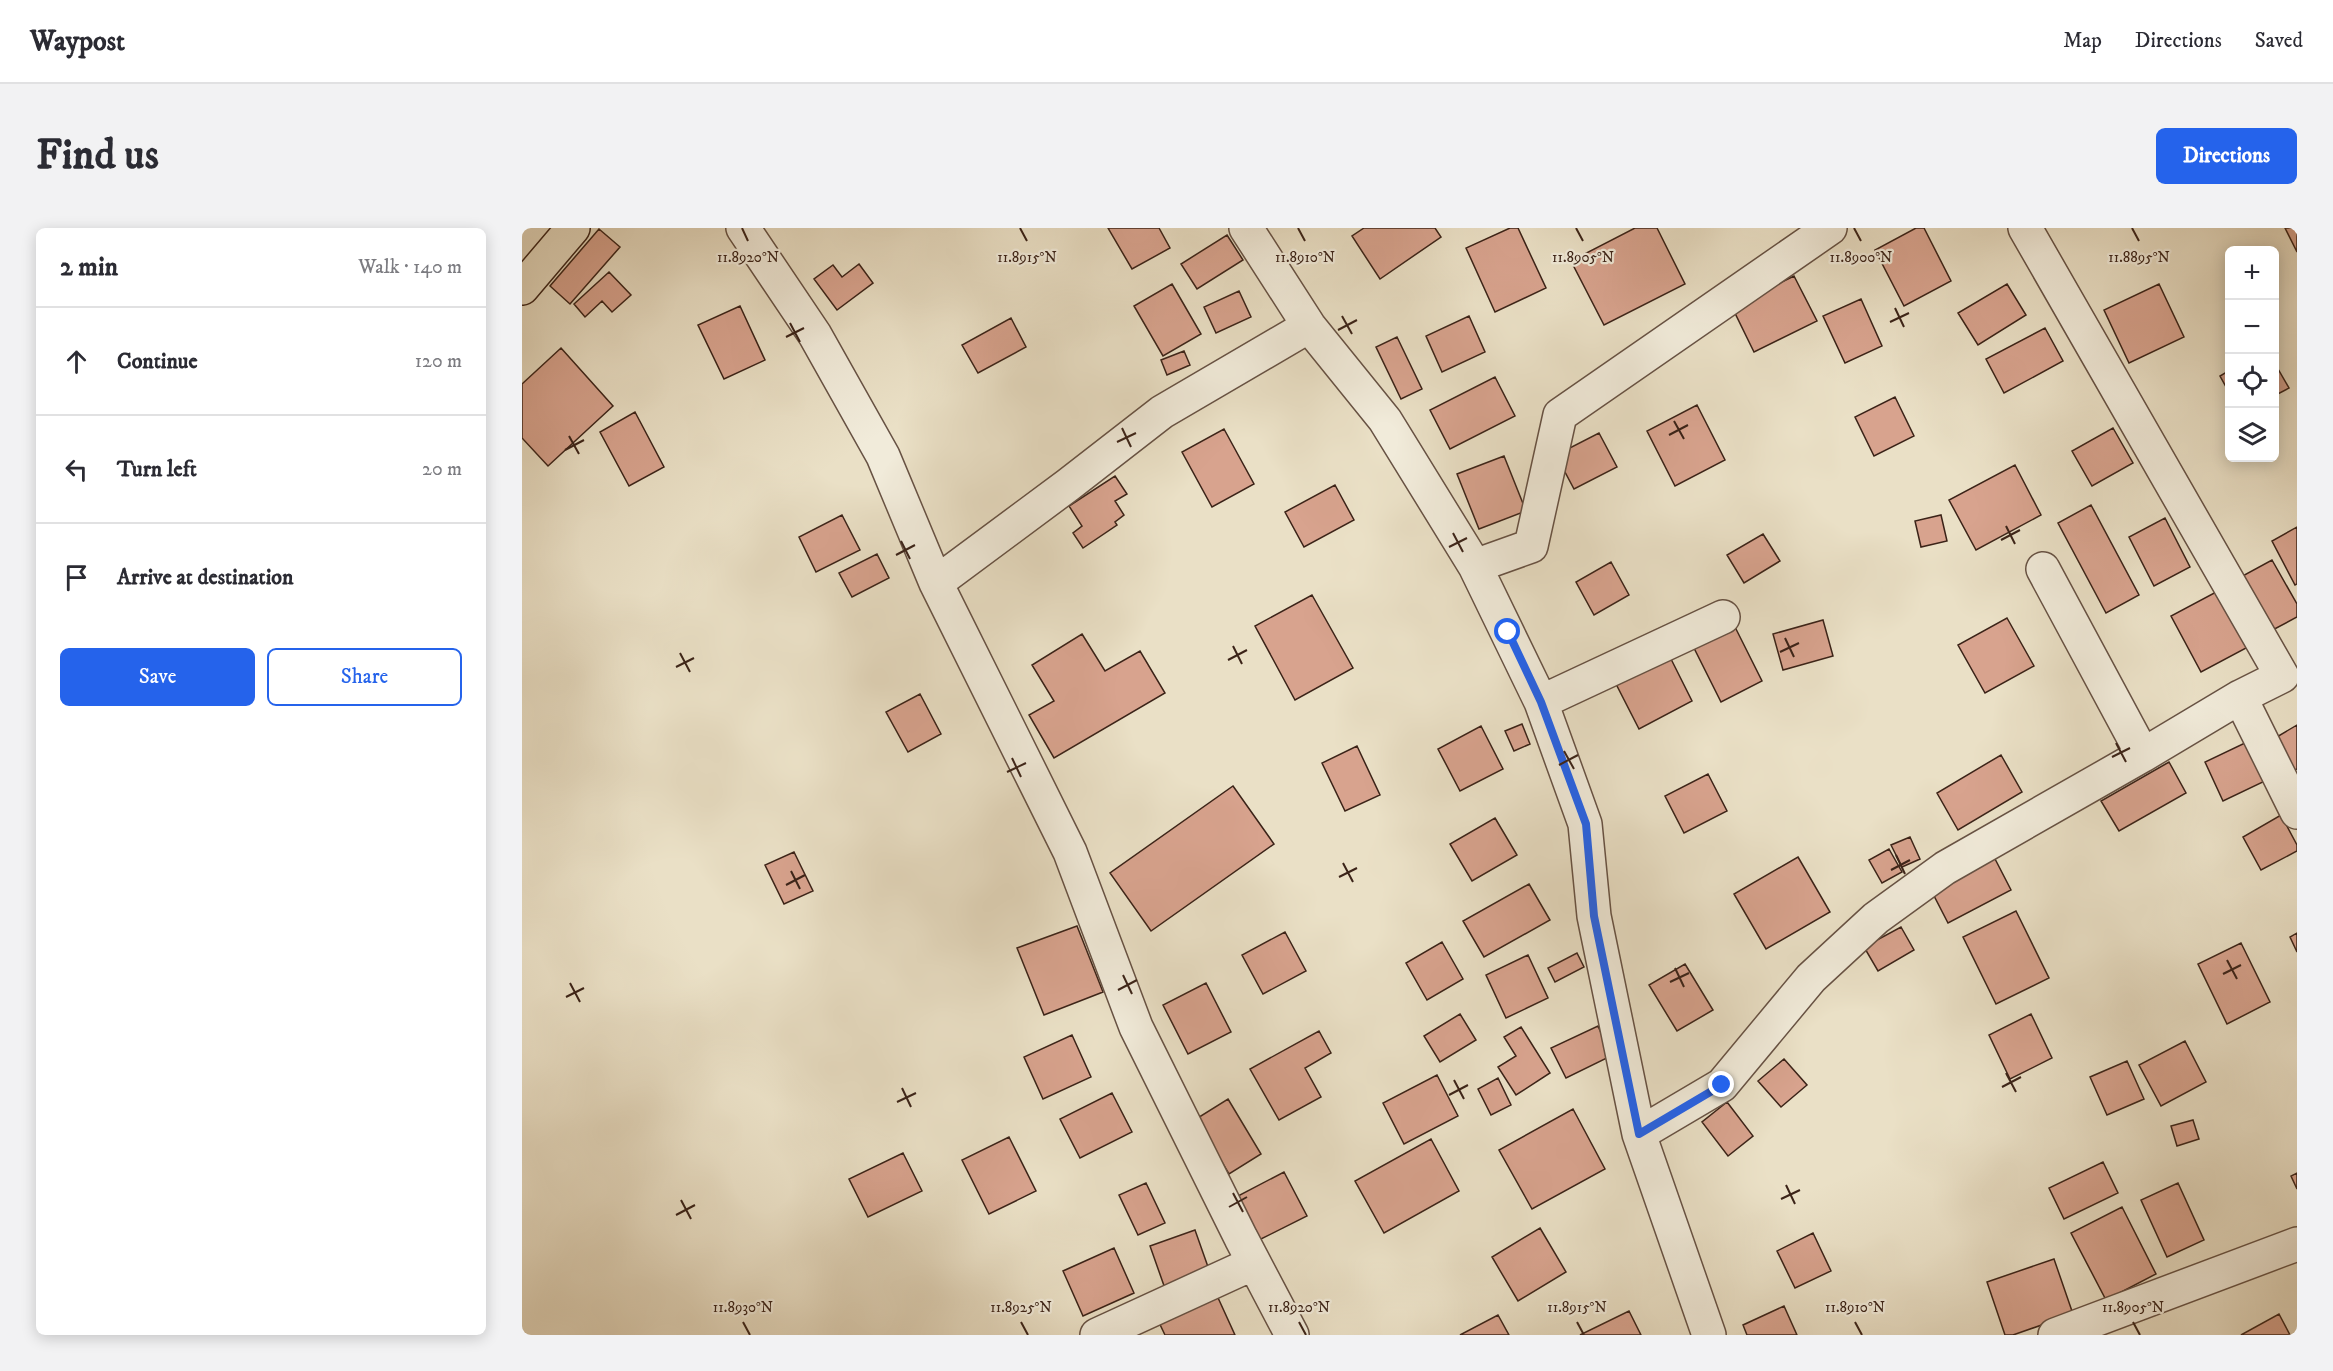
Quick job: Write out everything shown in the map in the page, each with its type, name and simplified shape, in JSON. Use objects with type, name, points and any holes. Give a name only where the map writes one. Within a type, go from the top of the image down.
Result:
[{"type":"highway","points":[[522,288],[573,228]]},
{"type":"street","points":[[743,228],[815,335],[883,456],[936,583],[1070,852],[1136,1027],[1292,1335]]},
{"type":"street","points":[[1246,228],[1309,326],[1385,420],[1475,566],[1541,702],[1586,824],[1594,916],[1639,1134],[1709,1335]]},
{"type":"street","points":[[1475,566],[1531,546],[1560,415],[1830,228]]},
{"type":"street","points":[[1639,1134],[1722,1085],[1811,978],[1876,918],[1945,868],[2240,697],[2290,672],[2025,228]]},
{"type":"street","points":[[936,583],[1162,412],[1309,326]]},
{"type":"street","points":[[2043,569],[2143,755]]},
{"type":"street","points":[[1541,702],[1723,617]]},
{"type":"street","points":[[2240,697],[2297,812]]},
{"type":"street","points":[[2055,1335],[2297,1244]]},
{"type":"street","points":[[1097,1335],[1254,1263]]},
{"type":"building","points":[[1108,228],[1159,228],[1170,248],[1132,269]]},
{"type":"building","points":[[1364,228],[1435,228],[1441,237],[1380,279],[1352,236]]},
{"type":"building","points":[[1510,228],[1518,228],[1546,288],[1495,312],[1466,248]]},
{"type":"building","points":[[1635,228],[1657,228],[1685,284],[1604,325],[1571,261]]},
{"type":"building","points":[[1916,228],[1924,228],[1951,281],[1904,306],[1875,250]]},
{"type":"building","points":[[2285,228],[2297,228],[2297,252]]},
{"type":"building","points":[[599,229],[620,247],[570,304],[550,286]]},
{"type":"building","points":[[1227,235],[1243,260],[1197,289],[1181,264]]},
{"type":"building","points":[[859,264],[873,283],[837,310],[814,279],[833,265],[842,277]]},
{"type":"building","points":[[609,272],[631,295],[612,312],[602,301],[585,317],[574,304]]},
{"type":"building","points":[[1794,276],[1817,321],[1754,352],[1732,307]]},
{"type":"building","points":[[1172,284],[1201,334],[1163,356],[1134,306]]},
{"type":"building","points":[[2007,284],[2026,315],[1978,345],[1958,313]]},
{"type":"building","points":[[2159,284],[2184,337],[2129,363],[2104,310]]},
{"type":"building","points":[[1239,291],[1251,317],[1216,333],[1204,307]]},
{"type":"building","points":[[1861,299],[1882,346],[1845,363],[1823,316]]},
{"type":"building","points":[[740,306],[765,360],[724,379],[698,325]]},
{"type":"building","points":[[1469,316],[1485,352],[1442,372],[1426,336]]},
{"type":"building","points":[[1011,318],[1026,347],[978,373],[962,345]]},
{"type":"building","points":[[2045,328],[2063,361],[2004,393],[1986,359]]},
{"type":"building","points":[[1397,337],[1422,389],[1401,399],[1376,347]]},
{"type":"building","points":[[561,348],[613,406],[548,466],[522,438],[522,384]]},
{"type":"building","points":[[1184,351],[1190,365],[1167,375],[1161,360]]},
{"type":"building","points":[[2279,371],[2289,388],[2279,393]]},
{"type":"building","points":[[2225,373],[2225,385],[2220,376]]},
{"type":"building","points":[[1495,377],[1515,416],[1450,449],[1430,410]]},
{"type":"building","points":[[1895,397],[1914,436],[1874,456],[1855,417]]},
{"type":"building","points":[[1697,405],[1725,460],[1675,486],[1647,431]]},
{"type":"building","points":[[635,412],[664,467],[629,486],[600,432]]},
{"type":"building","points":[[2113,428],[2133,463],[2092,486],[2072,451]]},
{"type":"building","points":[[1224,429],[1254,484],[1212,507],[1182,452]]},
{"type":"building","points":[[1599,433],[1617,467],[1574,489],[1556,455]]},
{"type":"building","points":[[1504,456],[1526,511],[1479,529],[1457,474]]},
{"type":"building","points":[[2015,465],[2041,515],[1976,550],[1949,500]]},
{"type":"building","points":[[1115,476],[1127,494],[1115,501],[1124,515],[1115,522],[1117,525],[1083,548],[1073,533],[1082,526],[1069,506]]},
{"type":"building","points":[[1335,485],[1354,520],[1304,547],[1285,512]]},
{"type":"building","points":[[2091,505],[2139,595],[2106,613],[2058,523]]},
{"type":"building","points":[[842,515],[860,550],[816,572],[799,537]]},
{"type":"building","points":[[1941,515],[1947,541],[1921,547],[1915,521]]},
{"type":"building","points":[[2165,518],[2190,567],[2154,586],[2129,537]]},
{"type":"building","points":[[2297,527],[2297,584],[2295,585],[2272,541]]},
{"type":"building","points":[[1763,534],[1780,561],[1744,583],[1727,555]]},
{"type":"building","points":[[877,554],[889,578],[852,597],[839,573]]},
{"type":"building","points":[[2272,560],[2297,604],[2297,617],[2267,633],[2237,579]]},
{"type":"building","points":[[1611,562],[1629,595],[1594,615],[1576,582]]},
{"type":"building","points":[[2218,591],[2248,647],[2201,672],[2171,616]]},
{"type":"building","points":[[1312,595],[1353,668],[1295,700],[1255,626]]},
{"type":"building","points":[[2007,618],[2034,666],[1985,693],[1958,645]]},
{"type":"building","points":[[1823,620],[1833,656],[1783,670],[1773,634]]},
{"type":"building","points":[[1734,625],[1762,681],[1721,702],[1693,646]]},
{"type":"building","points":[[1082,634],[1105,671],[1140,651],[1165,693],[1054,758],[1029,715],[1054,701],[1032,665]]},
{"type":"building","points":[[1668,653],[1692,701],[1639,729],[1614,680]]},
{"type":"building","points":[[920,694],[941,734],[908,752],[886,712]]},
{"type":"building","points":[[1522,724],[1530,744],[1514,751],[1505,731]]},
{"type":"building","points":[[2297,725],[2297,769],[2293,771],[2275,738]]},
{"type":"building","points":[[1481,726],[1503,769],[1460,791],[1438,749]]},
{"type":"building","points":[[2247,742],[2265,781],[2223,801],[2205,762]]},
{"type":"building","points":[[1357,746],[1380,795],[1345,811],[1322,763]]},
{"type":"building","points":[[2001,755],[2022,792],[1958,830],[1937,793]]},
{"type":"building","points":[[2169,762],[2186,793],[2119,831],[2101,801]]},
{"type":"building","points":[[1708,774],[1727,811],[1684,833],[1665,796]]},
{"type":"building","points":[[1233,786],[1274,844],[1151,931],[1110,873]]},
{"type":"building","points":[[2281,815],[2297,845],[2297,851],[2261,870],[2243,837]]},
{"type":"building","points":[[1495,818],[1517,855],[1472,881],[1450,844]]},
{"type":"building","points":[[1910,837],[1920,859],[1902,867],[1891,845]]},
{"type":"building","points":[[1889,849],[1902,872],[1882,883],[1869,860]]},
{"type":"building","points":[[794,852],[813,891],[784,904],[765,865]]},
{"type":"building","points":[[1993,855],[2011,890],[1948,923],[1930,888]]},
{"type":"building","points":[[1798,857],[1830,912],[1766,949],[1734,894]]},
{"type":"building","points":[[1529,884],[1550,920],[1484,957],[1463,921]]},
{"type":"building","points":[[2016,911],[2049,978],[1996,1004],[1963,937]]},
{"type":"building","points":[[1077,926],[1103,992],[1044,1015],[1017,948]]},
{"type":"building","points":[[1901,927],[1914,950],[1878,971],[1864,947]]},
{"type":"building","points":[[1285,932],[1306,971],[1263,994],[1242,955]]},
{"type":"building","points":[[2297,933],[2297,952],[2290,937]]},
{"type":"building","points":[[1442,942],[1463,979],[1427,1000],[1406,963]]},
{"type":"building","points":[[2241,943],[2270,1002],[2227,1024],[2198,964]]},
{"type":"building","points":[[1577,953],[1584,967],[1555,982],[1548,968]]},
{"type":"building","points":[[1528,955],[1548,998],[1506,1018],[1486,975]]},
{"type":"building","points":[[1685,964],[1713,1010],[1677,1031],[1649,985]]},
{"type":"building","points":[[1206,983],[1231,1032],[1188,1054],[1163,1005]]},
{"type":"building","points":[[1460,1014],[1476,1040],[1440,1062],[1424,1036]]},
{"type":"building","points":[[2031,1014],[2052,1058],[2010,1079],[1989,1035]]},
{"type":"building","points":[[1598,1026],[1611,1056],[1566,1078],[1551,1048]]},
{"type":"building","points":[[1521,1027],[1550,1073],[1516,1095],[1498,1067],[1516,1056],[1504,1037]]},
{"type":"building","points":[[1319,1031],[1331,1053],[1305,1068],[1321,1097],[1279,1120],[1250,1069]]},
{"type":"building","points":[[1072,1035],[1091,1077],[1043,1099],[1024,1057]]},
{"type":"building","points":[[2185,1041],[2206,1082],[2161,1106],[2139,1065]]},
{"type":"building","points":[[1784,1059],[1807,1085],[1781,1107],[1758,1081]]},
{"type":"building","points":[[2127,1061],[2144,1099],[2107,1115],[2090,1077]]},
{"type":"building","points":[[1437,1075],[1458,1116],[1404,1144],[1383,1103]]},
{"type":"building","points":[[1498,1078],[1511,1105],[1491,1115],[1478,1089]]},
{"type":"building","points":[[1112,1093],[1132,1132],[1080,1158],[1060,1119]]},
{"type":"building","points":[[1228,1099],[1261,1154],[1229,1174],[1196,1119]]},
{"type":"building","points":[[1727,1102],[1753,1136],[1728,1156],[1702,1122]]},
{"type":"building","points":[[1573,1109],[1605,1169],[1532,1209],[1499,1150]]},
{"type":"building","points":[[2193,1120],[2199,1139],[2177,1146],[2171,1126]]},
{"type":"building","points":[[1009,1137],[1036,1191],[989,1214],[962,1160]]},
{"type":"building","points":[[1431,1139],[1459,1191],[1384,1233],[1355,1181]]},
{"type":"building","points":[[903,1153],[922,1191],[868,1217],[849,1179]]},
{"type":"building","points":[[2103,1162],[2118,1193],[2064,1219],[2049,1188]]},
{"type":"building","points":[[1284,1172],[1307,1216],[1259,1240],[1236,1197]]},
{"type":"building","points":[[2297,1173],[2297,1189],[2291,1176]]},
{"type":"building","points":[[1146,1183],[1165,1223],[1138,1235],[1119,1195]]},
{"type":"building","points":[[2178,1183],[2204,1240],[2167,1257],[2141,1200]]},
{"type":"building","points":[[2122,1207],[2156,1274],[2106,1300],[2071,1233]]},
{"type":"building","points":[[1540,1228],[1566,1272],[1518,1301],[1492,1257]]},
{"type":"building","points":[[1195,1230],[1213,1281],[1168,1297],[1150,1246]]},
{"type":"building","points":[[1813,1233],[1831,1271],[1795,1288],[1777,1251]]},
{"type":"building","points":[[1114,1248],[1134,1293],[1083,1316],[1063,1271]]},
{"type":"building","points":[[2054,1259],[2073,1314],[2013,1335],[2005,1335],[1987,1282]]},
{"type":"building","points":[[1214,1289],[1235,1335],[1165,1335],[1156,1316]]},
{"type":"building","points":[[1784,1306],[1797,1335],[1747,1335],[1743,1325]]},
{"type":"building","points":[[1629,1311],[1641,1335],[1580,1335]]},
{"type":"building","points":[[2279,1314],[2290,1335],[2241,1335]]},
{"type":"building","points":[[1498,1315],[1509,1335],[1460,1335]]},
{"type":"route","points":[[1508,632],[1541,702],[1586,824],[1594,916],[1639,1134],[1722,1085]]}]
